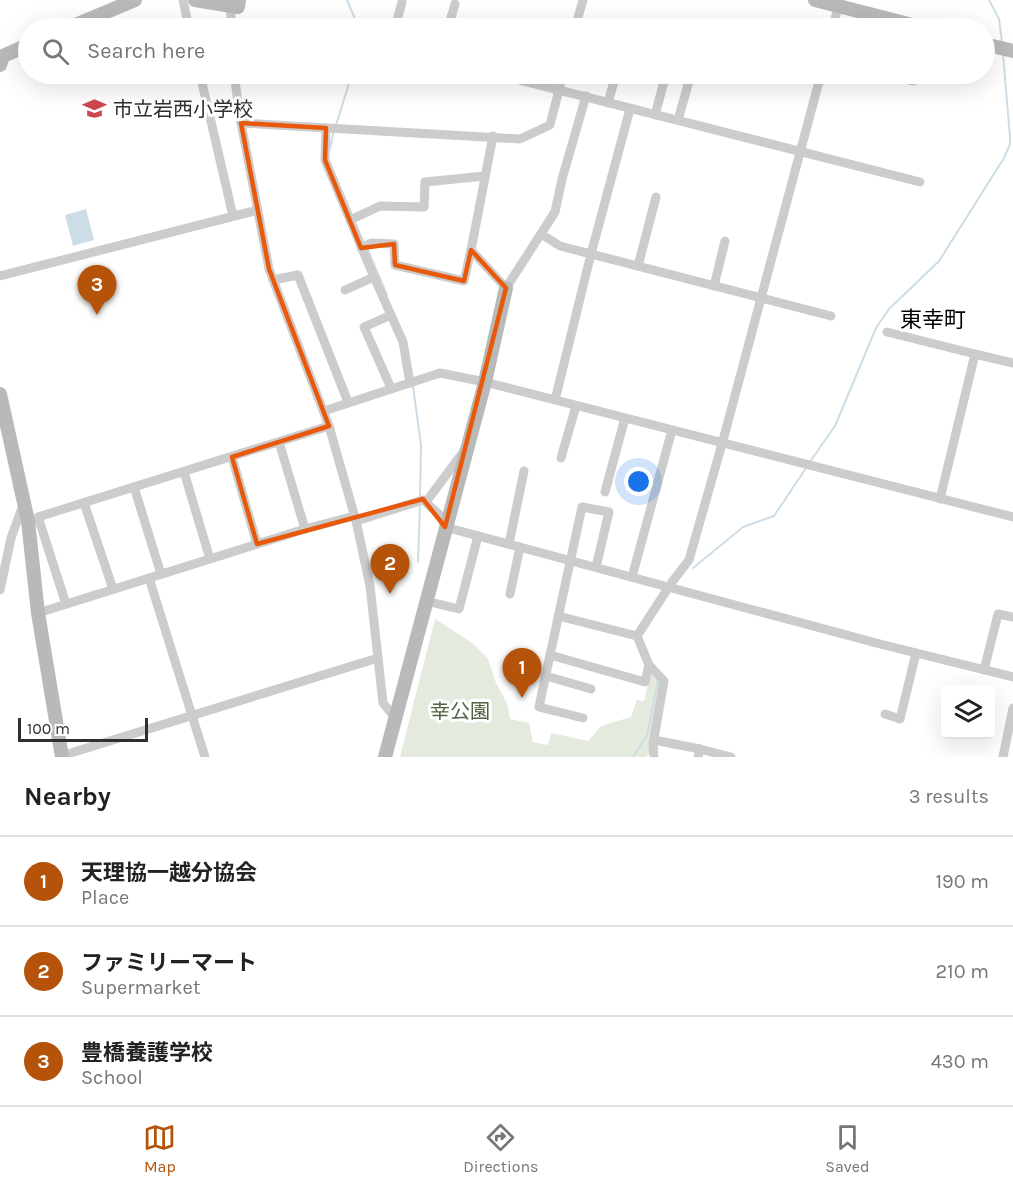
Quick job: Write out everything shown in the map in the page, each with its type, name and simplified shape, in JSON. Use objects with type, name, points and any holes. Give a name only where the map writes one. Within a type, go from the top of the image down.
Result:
[{"type":"street","points":[[92,18],[135,0]]},
{"type":"street","points":[[183,0],[187,18]]},
{"type":"street","points":[[195,0],[235,3],[233,18]]},
{"type":"street","points":[[578,18],[583,0]]},
{"type":"street","points":[[815,0],[839,3],[890,18]]},
{"type":"street","points":[[398,18],[402,2]]},
{"type":"street","points":[[835,18],[839,3]]},
{"type":"street","points":[[451,18],[455,4]]},
{"type":"street","points":[[995,47],[1013,51]]},
{"type":"street","points":[[1,58],[18,50]]},
{"type":"street","points":[[202,84],[233,216]]},
{"type":"street","points":[[235,84],[269,269],[329,426],[355,519],[370,586],[383,703],[396,719]]},
{"type":"street","points":[[535,84],[920,182]]},
{"type":"street","points":[[241,123],[520,139],[550,125],[560,84]]},
{"type":"street","points":[[609,103],[614,84]]},
{"type":"street","points":[[655,115],[663,84]]},
{"type":"street","points":[[678,120],[688,84]]},
{"type":"street","points":[[637,636],[689,560],[818,84]]},
{"type":"street","points":[[385,757],[484,381],[506,288],[555,212],[586,96]]},
{"type":"street","points":[[555,400],[630,109]]},
{"type":"street","points":[[326,128],[325,159],[404,342],[410,383]]},
{"type":"street","points":[[362,248],[371,243],[394,244],[395,265],[464,281],[493,136]]},
{"type":"street","points":[[350,220],[380,206],[424,207],[425,182],[485,176]]},
{"type":"street","points":[[638,266],[656,197]]},
{"type":"street","points":[[0,276],[258,210]]},
{"type":"street","points":[[541,234],[560,246],[831,316]]},
{"type":"street","points":[[714,286],[725,241]]},
{"type":"street","points":[[471,250],[506,288]]},
{"type":"street","points":[[273,280],[298,275],[348,402]]},
{"type":"street","points":[[345,290],[374,277]]},
{"type":"street","points":[[390,388],[364,327],[391,315]]},
{"type":"street","points":[[887,332],[1013,363]]},
{"type":"street","points":[[940,499],[975,354]]},
{"type":"street","points":[[324,411],[440,373],[484,381],[1013,517]]},
{"type":"street","points":[[0,394],[24,503],[38,613],[62,756],[378,658]]},
{"type":"street","points":[[561,458],[576,406]]},
{"type":"street","points":[[605,492],[625,418]]},
{"type":"street","points":[[66,604],[38,517],[329,426]]},
{"type":"street","points":[[632,577],[672,430]]},
{"type":"street","points":[[279,442],[305,529]]},
{"type":"street","points":[[426,502],[466,450]]},
{"type":"street","points":[[232,457],[257,544]]},
{"type":"street","points":[[509,544],[524,471]]},
{"type":"street","points":[[184,472],[210,559]]},
{"type":"street","points":[[134,487],[161,574]]},
{"type":"street","points":[[38,613],[305,529],[355,519],[423,500],[441,516],[445,527]]},
{"type":"street","points":[[0,590],[11,538],[24,503]]},
{"type":"street","points":[[84,503],[113,589]]},
{"type":"street","points":[[583,718],[540,707],[569,560],[582,507],[609,513],[596,567]]},
{"type":"street","points":[[445,527],[1013,677]]},
{"type":"street","points":[[426,601],[459,609],[478,536]]},
{"type":"street","points":[[510,594],[520,547]]},
{"type":"street","points":[[149,578],[205,757]]},
{"type":"street","points":[[984,670],[998,614],[1013,617]]},
{"type":"street","points":[[558,616],[637,636]]},
{"type":"street","points":[[637,636],[649,665],[664,681],[654,740],[654,757]]},
{"type":"street","points":[[885,714],[900,719],[916,653]]},
{"type":"street","points":[[550,655],[645,682],[649,665]]},
{"type":"street","points":[[546,676],[591,689]]},
{"type":"street","points":[[1003,757],[1013,708]]},
{"type":"street","points":[[654,740],[699,753],[731,757]]},
{"type":"highlighted area","points":[[241,123],[326,128],[325,160],[361,248],[394,244],[395,265],[464,281],[471,250],[506,288],[445,527],[423,499],[257,544],[232,457],[329,426],[269,269]]},
{"type":"green space","name":"幸公園","points":[[435,619],[471,642],[488,659],[496,683],[507,703],[510,719],[529,723],[533,742],[548,745],[551,733],[588,741],[601,726],[631,717],[637,700],[644,701],[651,672],[661,683],[651,752],[646,757],[400,757]]},
{"type":"shaded area","points":[[86,209],[94,240],[73,246],[65,215]]},
{"type":"waterway","points":[[347,0],[355,18]]},
{"type":"waterway","points":[[989,0],[999,19],[1002,42]]},
{"type":"waterway","points":[[809,463],[835,426],[876,328],[889,309],[939,261],[1004,158],[1010,144],[1010,137],[1003,54]]},
{"type":"waterway","points":[[336,125],[349,84]]},
{"type":"waterway","points":[[330,148],[334,130]]},
{"type":"waterway","points":[[367,248],[387,295]]},
{"type":"waterway","points":[[413,386],[421,445],[420,497]]},
{"type":"waterway","points":[[693,568],[743,527],[774,516],[806,468]]},
{"type":"waterway","points":[[418,562],[420,505]]},
{"type":"waterway","points":[[633,757],[647,736],[657,679]]},
{"type":"place","name":"市立岩西小学校","points":[[95,109]]},
{"type":"place","name":"豊橋養護学校","points":[[97,315]]},
{"type":"place","name":"ファミリーマート","points":[[390,594]]},
{"type":"place","name":"天理協一越分協会","points":[[522,698]]},
{"type":"district","name":"東幸町","points":[[933,319]]}]
